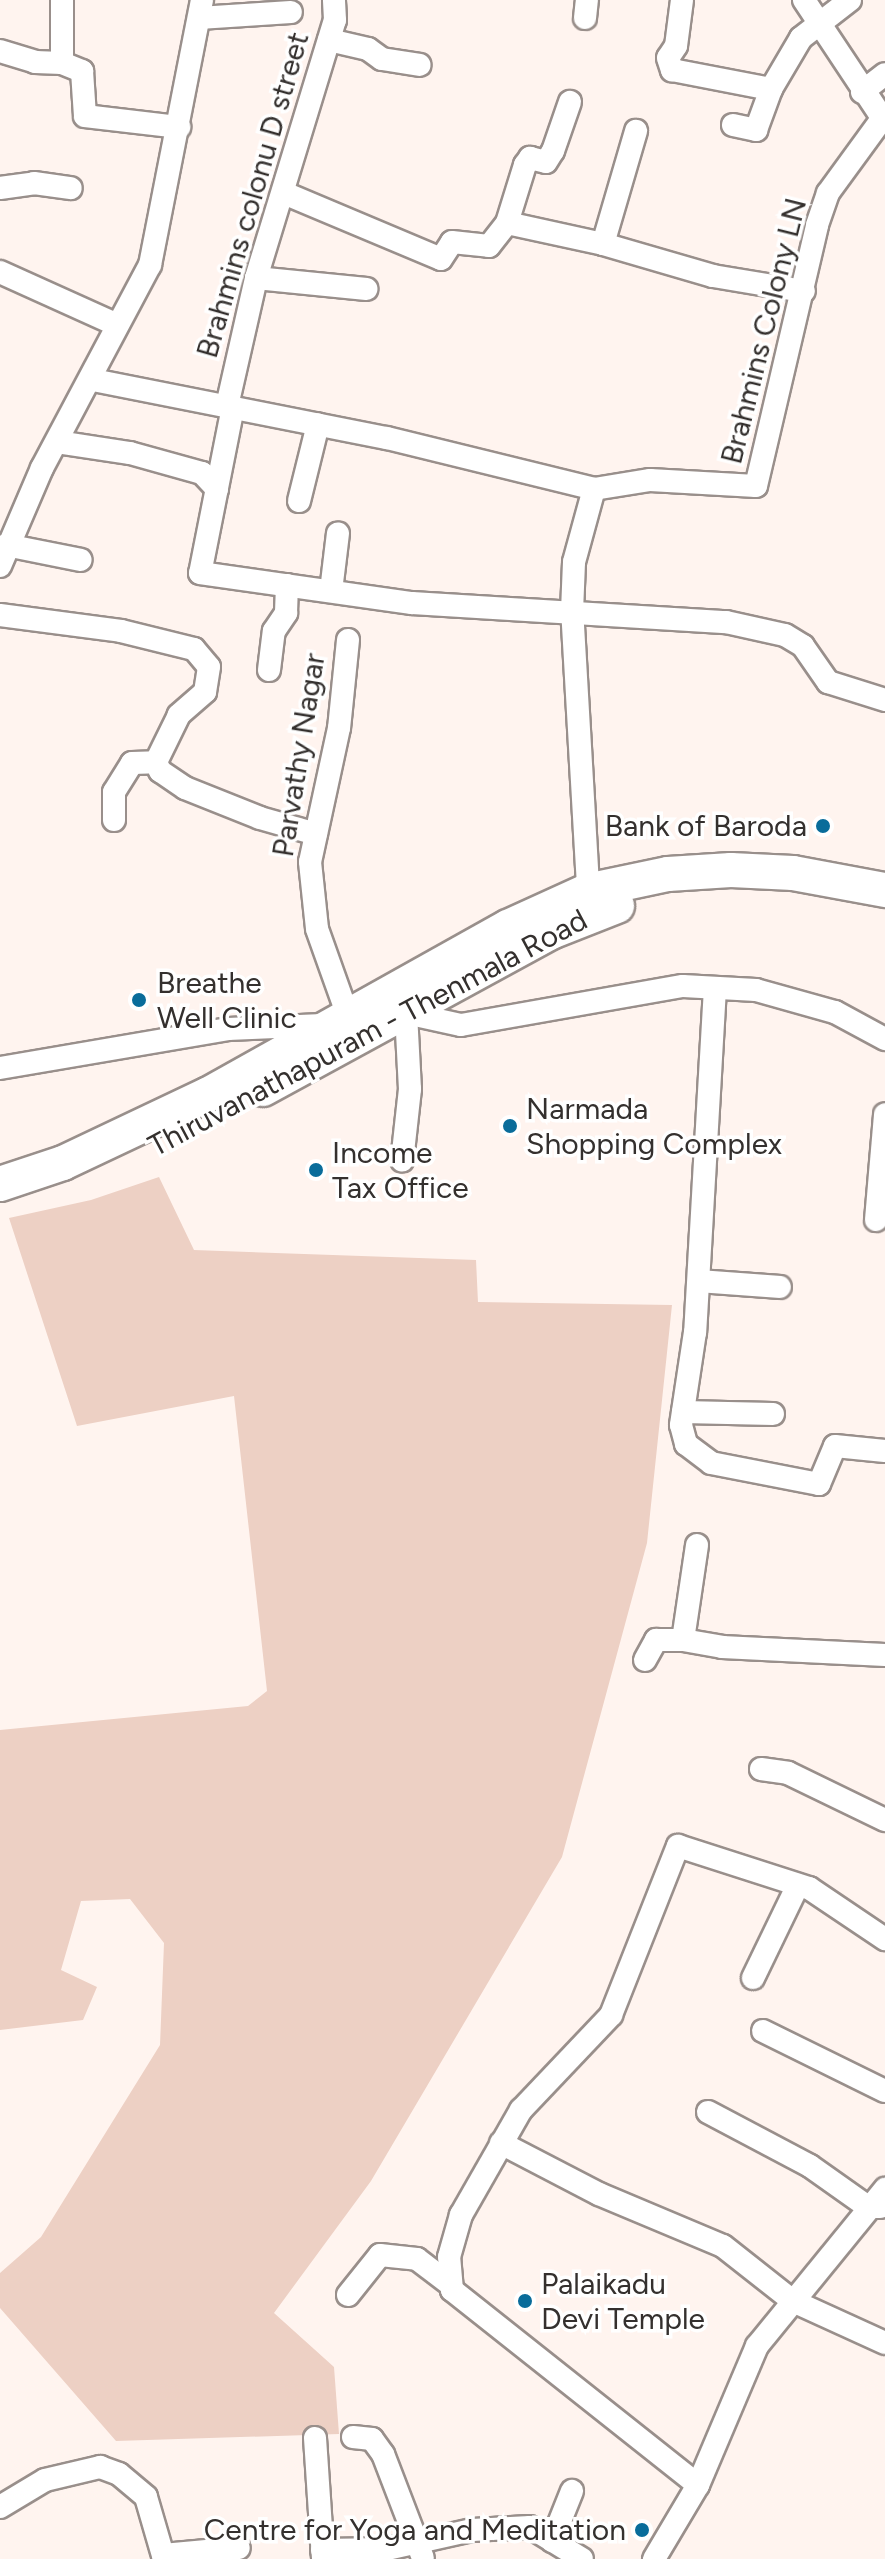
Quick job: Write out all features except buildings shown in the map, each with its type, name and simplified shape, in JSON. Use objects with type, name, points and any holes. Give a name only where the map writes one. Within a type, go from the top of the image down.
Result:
[{"type":"main road","points":[[589,902],[668,874],[731,870],[793,873],[885,890]]},
{"type":"main road","name":"Thiruvanathapuram - Thenmala Road","points":[[0,1205],[88,1177],[148,1150],[336,1031],[399,1003],[589,902],[714,890],[774,890],[885,910]]},
{"type":"main road","points":[[0,1184],[134,1131],[336,1031]]},
{"type":"street","points":[[62,0],[62,63]]},
{"type":"street","name":"Brahmins colonu D street","points":[[287,585],[200,573],[256,278],[329,40],[334,0]]},
{"type":"street","points":[[682,0],[676,46],[668,58],[672,70],[771,89]]},
{"type":"street","points":[[804,0],[862,92],[884,120]]},
{"type":"street","points":[[733,125],[756,130],[771,89],[801,38],[850,0]]},
{"type":"street","points":[[81,560],[3,556],[57,442],[93,380],[115,324],[150,265],[200,9],[291,12]]},
{"type":"street","points":[[329,40],[368,49],[382,59],[420,65]]},
{"type":"street","points":[[0,51],[35,62],[62,63],[82,71],[85,116],[179,127]]},
{"type":"street","points":[[862,92],[885,74]]},
{"type":"street","points":[[284,193],[441,259],[452,242],[489,246],[507,223],[525,165],[530,158],[546,162],[570,102]]},
{"type":"street","name":"Brahmins Colony LN","points":[[594,489],[650,480],[756,486],[828,193],[884,120]]},
{"type":"street","points":[[603,244],[636,131]]},
{"type":"street","points":[[0,188],[34,183],[71,188]]},
{"type":"street","points":[[507,223],[603,244],[713,276],[804,291]]},
{"type":"street","points":[[0,272],[115,324]]},
{"type":"street","points":[[256,278],[366,289]]},
{"type":"street","points":[[93,380],[318,424],[594,489],[574,562],[572,612],[589,902]]},
{"type":"street","points":[[299,501],[318,424]]},
{"type":"street","points":[[57,442],[130,453],[202,473],[217,489]]},
{"type":"street","points":[[331,591],[338,533]]},
{"type":"street","points":[[269,670],[274,631],[286,613],[287,585],[412,603],[726,622],[773,630],[803,646],[828,682],[885,700]]},
{"type":"street","points":[[0,615],[121,631],[205,657],[205,692],[179,715],[156,762]]},
{"type":"street","name":"Parvathy Nagar","points":[[336,1031],[315,916],[310,862],[339,728],[348,640]]},
{"type":"street","points":[[114,820],[114,792],[132,763],[156,762]]},
{"type":"street","points":[[156,762],[160,771],[185,788],[316,834]]},
{"type":"street","points":[[402,1161],[410,1089],[399,1003],[461,1025],[683,986],[715,988],[794,998],[835,1012],[885,1039]]},
{"type":"street","points":[[715,988],[699,1281],[681,1425],[695,1455],[750,1471],[819,1484],[835,1446],[885,1451]]},
{"type":"street","points":[[0,1068],[228,1029],[336,1031]]},
{"type":"street","points":[[876,1220],[885,1114]]},
{"type":"street","points":[[699,1281],[780,1287]]},
{"type":"street","points":[[683,1412],[773,1414]]},
{"type":"street","points":[[683,1640],[697,1545]]},
{"type":"street","points":[[645,1660],[656,1640],[683,1640],[722,1647],[885,1655]]},
{"type":"street","points":[[761,1769],[788,1773],[885,1820]]},
{"type":"street","points":[[451,2285],[449,2257],[461,2215],[501,2143],[546,2079],[611,2015],[678,1846],[798,1885],[885,1939]]},
{"type":"street","points":[[753,1978],[798,1885]]},
{"type":"street","points":[[763,2031],[885,2091]]},
{"type":"street","points":[[708,2112],[810,2166],[876,2207]]},
{"type":"street","points":[[501,2143],[599,2194],[723,2246],[793,2301],[885,2343]]},
{"type":"street","points":[[654,2559],[698,2485],[757,2346],[876,2207],[885,2189]]},
{"type":"street","points":[[348,2295],[380,2255],[417,2259],[698,2485]]},
{"type":"street","points":[[353,2437],[372,2439],[383,2454],[422,2552]]},
{"type":"street","points":[[315,2438],[323,2554],[422,2552],[472,2530],[530,2527],[582,2559]]},
{"type":"street","points":[[0,2507],[45,2480],[100,2467],[119,2474],[146,2497],[164,2557],[239,2548]]},
{"type":"street","points":[[552,2541],[572,2491]]},
{"type":"shaded area","points":[[159,1177],[194,1250],[476,1260],[478,1302],[672,1305],[647,1543],[562,1857],[371,2181],[274,2313],[334,2367],[339,2434],[116,2441],[0,2308],[0,2273],[41,2237],[160,2045],[164,1943],[130,1899],[81,1901],[61,1970],[97,1987],[83,2020],[0,2030],[0,1730],[248,1706],[267,1691],[234,1396],[77,1426],[9,1218],[91,1200]]},
{"type":"place","name":"Bank of Baroda","points":[[823,826]]},
{"type":"place","name":"Breathe Well Clinic","points":[[139,1000]]},
{"type":"place","name":"Narmada Shopping Complex","points":[[510,1126]]},
{"type":"place","name":"Income Tax Office","points":[[316,1170]]},
{"type":"place","name":"Palaikadu Devi Temple","points":[[525,2301]]},
{"type":"place","name":"Centre for Yoga and Meditation","points":[[642,2530]]}]
